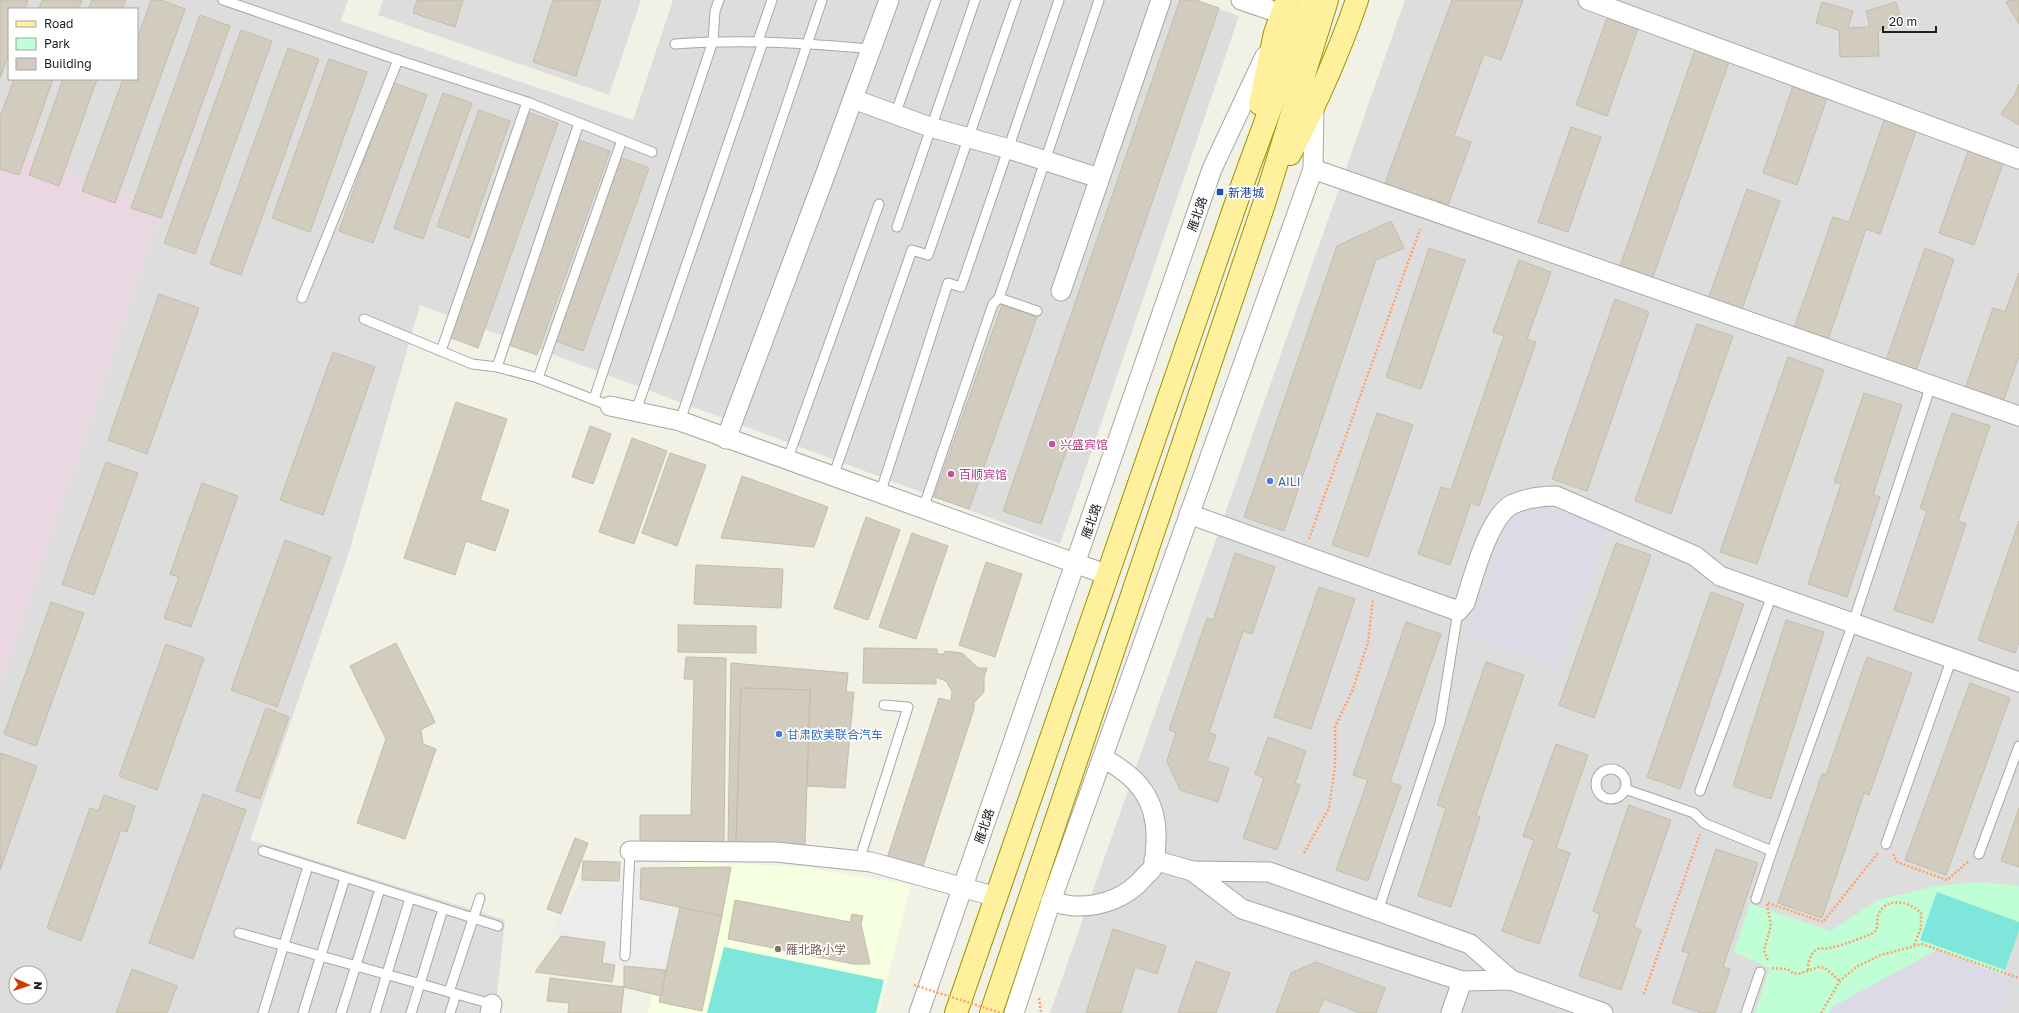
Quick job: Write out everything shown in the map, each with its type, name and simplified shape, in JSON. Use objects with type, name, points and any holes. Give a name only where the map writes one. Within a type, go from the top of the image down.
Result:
[{"type":"main road","points":[[1265,201],[1314,106],[1348,28],[1357,0]]},
{"type":"main road","points":[[956,1013],[1243,183],[1317,4]]},
{"type":"main road","points":[[991,1013],[1265,201],[1317,4]]},
{"type":"main road","points":[[1243,183],[1281,16]]},
{"type":"street","points":[[726,439],[889,0]]},
{"type":"street","points":[[1061,291],[1160,0]]},
{"type":"street","points":[[1240,0],[1281,16]]},
{"type":"street","points":[[1588,0],[2019,159]]},
{"type":"street","name":"雁北路","points":[[919,1013],[1212,169],[1281,16]]},
{"type":"street","points":[[853,99],[930,128],[1009,149],[1099,178]]},
{"type":"street","points":[[1014,1013],[1051,901],[1104,758],[1189,514],[1313,169],[1314,106]]},
{"type":"street","points":[[1313,169],[2019,416]]},
{"type":"street","points":[[602,402],[680,421],[787,461],[1108,575]]},
{"type":"street","points":[[1189,514],[1458,611],[1465,603],[1492,525],[1512,504],[1539,496],[1556,496],[1695,556],[1720,576],[2019,682]]},
{"type":"street","points":[[1051,901],[1074,906],[1097,905],[1120,898],[1139,884],[1153,866],[1156,829],[1152,806],[1140,786],[1124,769],[1104,758]]},
{"type":"street","points":[[630,851],[776,852],[871,862],[997,897]]},
{"type":"street","points":[[1154,860],[1192,871],[1269,872],[1470,944],[1511,980]]},
{"type":"street","points":[[1192,871],[1242,909],[1462,981],[1511,980],[1603,1013]]},
{"type":"street","points":[[1451,1013],[1462,981]]},
{"type":"lane","points":[[223,0],[398,60],[527,102],[652,152]]},
{"type":"lane","points":[[364,319],[472,364],[497,366],[538,378],[602,402],[714,41],[715,11],[719,0]]},
{"type":"lane","points":[[636,411],[761,42],[772,0]]},
{"type":"lane","points":[[680,421],[822,0]]},
{"type":"lane","points":[[895,115],[936,0]]},
{"type":"lane","points":[[897,227],[975,0]]},
{"type":"lane","points":[[833,477],[912,250],[928,255],[1016,0]]},
{"type":"lane","points":[[880,494],[948,283],[961,287],[1060,0]]},
{"type":"lane","points":[[923,509],[993,304],[999,298],[1099,0]]},
{"type":"lane","points":[[675,44],[714,41],[808,43],[871,49]]},
{"type":"lane","points":[[302,298],[398,60]]},
{"type":"lane","points":[[441,351],[527,102]]},
{"type":"lane","points":[[497,366],[579,123]]},
{"type":"lane","points":[[538,378],[622,140]]},
{"type":"lane","points":[[787,461],[880,204]]},
{"type":"lane","points":[[999,298],[1037,311]]},
{"type":"lane","points":[[1756,899],[1853,623],[1931,385]]},
{"type":"lane","points":[[1700,791],[1772,594]]},
{"type":"lane","points":[[1378,912],[1440,723],[1458,611]]},
{"type":"lane","points":[[1886,844],[1952,658]]},
{"type":"lane","points":[[859,861],[908,707],[884,705]]},
{"type":"lane","points":[[1979,854],[2019,746]]},
{"type":"lane","points":[[1625,789],[1694,813],[1704,823],[1772,851]]},
{"type":"lane","points":[[263,851],[498,926]]},
{"type":"lane","points":[[625,956],[630,851]]},
{"type":"lane","points":[[263,1013],[308,866]]},
{"type":"lane","points":[[303,1013],[345,878]]},
{"type":"lane","points":[[341,1013],[380,889]]},
{"type":"lane","points":[[374,1013],[410,898]]},
{"type":"lane","points":[[450,1013],[453,993],[480,898]]},
{"type":"lane","points":[[411,1013],[443,909]]},
{"type":"lane","points":[[239,933],[453,993],[491,1009]]},
{"type":"lane","points":[[1746,1013],[1760,972]]},
{"type":"path","points":[[1303,555],[1420,229]]},
{"type":"path","points":[[1304,853],[1329,808],[1335,766],[1335,727],[1353,689],[1368,642],[1374,581]]},
{"type":"path","points":[[1644,994],[1704,823]]},
{"type":"path","points":[[1756,899],[1823,922],[1886,844],[1897,862],[1947,880],[1979,854]]},
{"type":"path","points":[[1808,970],[1808,963],[1812,955],[1818,949],[1834,947],[1873,933],[1878,926],[1878,916],[1880,911],[1886,905],[1898,902],[1913,905],[1921,912],[1921,928],[1914,946]]},
{"type":"path","points":[[1767,903],[1771,926],[1764,950],[1770,968],[1787,969],[1793,973],[1825,968],[1840,981]]},
{"type":"path","points":[[1821,1013],[1840,981],[1856,967],[1881,955],[1922,944],[2019,978]]},
{"type":"path","points":[[914,985],[1001,1013]]},
{"type":"shaded area","points":[[0,0],[348,0],[341,21],[633,120],[673,0],[1194,0],[1239,16],[1060,544],[420,305],[349,552],[250,840],[505,920],[495,1013],[0,1013],[0,684],[162,208],[0,146]]},
{"type":"shaded area","points":[[383,0],[641,0],[609,95],[378,15]]},
{"type":"shaded area","points":[[1405,0],[2019,0],[2019,1013],[1050,1013]]},
{"type":"shaded area","points":[[0,146],[162,208],[0,684]]},
{"type":"shaded area","points":[[1549,508],[1564,511],[1608,530],[1558,669],[1466,636],[1508,526],[1519,516],[1533,509]]},
{"type":"shaded area","name":"雁北路小学","points":[[681,861],[802,867],[911,885],[879,1013],[648,1013]]},
{"type":"shaded area","points":[[641,868],[641,899],[680,907],[666,970],[602,963],[604,942],[550,935],[582,880],[619,881],[619,869]]},
{"type":"shaded area","points":[[1937,892],[2019,922],[2019,931],[2005,970],[1920,940]]},
{"type":"shaded area","points":[[724,947],[884,980],[876,1013],[707,1013]]},
{"type":"shaded area","points":[[1937,952],[2013,978],[2002,1013],[1830,1013],[1832,1007]]},
{"type":"green space","points":[[1980,882],[2019,886],[2019,931],[2002,975],[1938,949],[1832,1007],[1830,1013],[1755,1013],[1770,968],[1734,952],[1750,904],[1831,931],[1878,900],[1936,886]]},
{"type":"building","points":[[0,0],[28,0],[25,8],[8,8],[8,56],[0,78]]},
{"type":"building","points":[[42,0],[82,0],[78,8],[39,8]]},
{"type":"building","points":[[92,0],[126,0],[122,8],[88,8]]},
{"type":"building","points":[[151,0],[161,0],[185,9],[115,203],[82,191],[123,80],[138,80],[138,36]]},
{"type":"building","points":[[417,0],[463,0],[455,27],[413,13]]},
{"type":"building","points":[[553,0],[601,0],[576,76],[533,62]]},
{"type":"building","points":[[1180,0],[1196,0],[1219,8],[1041,524],[1003,511]]},
{"type":"building","points":[[1452,0],[1523,0],[1501,60],[1484,54],[1454,136],[1471,142],[1448,205],[1431,198],[1430,203],[1384,186]]},
{"type":"building","points":[[2019,0],[2019,24],[2006,2]]},
{"type":"building","points":[[1822,2],[1853,11],[1848,28],[1870,27],[1866,11],[1896,2],[1902,23],[1878,30],[1879,56],[1840,57],[1839,30],[1816,23]]},
{"type":"building","points":[[200,15],[230,26],[161,218],[131,208]]},
{"type":"building","points":[[1607,18],[1638,29],[1607,116],[1576,105]]},
{"type":"building","points":[[241,30],[272,41],[195,254],[164,243]]},
{"type":"building","points":[[1696,47],[1730,59],[1652,280],[1619,269]]},
{"type":"building","points":[[288,48],[319,59],[241,275],[210,264]]},
{"type":"building","points":[[329,59],[367,72],[310,232],[272,218]]},
{"type":"building","points":[[14,80],[53,80],[19,175],[0,169],[0,117]]},
{"type":"building","points":[[63,80],[97,80],[59,186],[29,175]]},
{"type":"building","points":[[1795,80],[1829,92],[1797,185],[1763,173]]},
{"type":"building","points":[[392,82],[427,95],[373,243],[339,231]]},
{"type":"building","points":[[2019,84],[2019,125],[2001,114],[2015,94]]},
{"type":"building","points":[[443,93],[472,103],[423,239],[394,228]]},
{"type":"building","points":[[479,110],[510,121],[469,238],[437,226]]},
{"type":"building","points":[[1887,112],[1919,123],[1880,234],[1866,229],[1828,340],[1794,328],[1833,217],[1849,222]]},
{"type":"building","points":[[530,113],[558,123],[478,348],[449,337]]},
{"type":"building","points":[[1571,127],[1601,137],[1568,232],[1538,222]]},
{"type":"building","points":[[579,140],[610,151],[537,355],[506,344]]},
{"type":"building","points":[[1970,146],[2005,158],[1974,245],[1939,233]]},
{"type":"building","points":[[619,157],[649,168],[583,351],[553,340]]},
{"type":"building","points":[[1747,189],[1780,201],[1742,309],[1709,297]]},
{"type":"building","points":[[1391,221],[1404,248],[1376,260],[1284,531],[1244,517],[1337,246]]},
{"type":"building","points":[[1429,248],[1465,260],[1421,389],[1386,377]]},
{"type":"building","points":[[1925,248],[1954,259],[1916,371],[1886,360]]},
{"type":"building","points":[[1519,260],[1551,272],[1527,339],[1536,342],[1479,506],[1471,503],[1450,565],[1418,554],[1441,487],[1451,490],[1504,336],[1493,332]]},
{"type":"building","points":[[2019,273],[2019,356],[2002,405],[1964,392],[1993,308],[2005,312]]},
{"type":"building","points":[[159,294],[199,308],[147,454],[108,440]]},
{"type":"building","points":[[1615,299],[1649,312],[1587,491],[1552,479]]},
{"type":"building","points":[[1002,305],[1037,317],[969,509],[934,497]]},
{"type":"building","points":[[1697,324],[1733,336],[1671,514],[1635,501]]},
{"type":"building","points":[[333,352],[375,367],[323,515],[280,500]]},
{"type":"building","points":[[1788,357],[1824,370],[1757,564],[1720,552]]},
{"type":"building","points":[[1864,393],[1902,405],[1873,495],[1880,497],[1847,597],[1808,584],[1841,484],[1834,482]]},
{"type":"building","points":[[456,402],[507,419],[480,500],[509,510],[495,551],[466,541],[455,575],[404,558]]},
{"type":"building","points":[[1377,413],[1413,425],[1368,557],[1332,545]]},
{"type":"building","points":[[1952,413],[1990,426],[1958,521],[1966,524],[1933,623],[1894,610],[1927,511],[1920,508]]},
{"type":"building","points":[[590,426],[611,434],[593,484],[572,477]]},
{"type":"building","points":[[632,438],[667,451],[634,544],[599,532]]},
{"type":"building","points":[[670,453],[706,465],[677,546],[642,533]]},
{"type":"building","points":[[106,462],[138,473],[94,595],[62,584]]},
{"type":"building","points":[[742,476],[828,507],[814,547],[721,538]]},
{"type":"building","points":[[202,483],[238,496],[191,627],[164,618],[179,577],[170,574]]},
{"type":"building","points":[[866,517],[900,530],[868,620],[834,608]]},
{"type":"building","points":[[2019,521],[2019,642],[2015,653],[1978,640]]},
{"type":"building","points":[[912,533],[948,546],[916,639],[879,627]]},
{"type":"building","points":[[285,540],[331,557],[277,707],[231,690]]},
{"type":"building","points":[[1616,543],[1651,555],[1594,718],[1559,705]]},
{"type":"building","points":[[1235,553],[1275,567],[1252,634],[1243,631],[1209,733],[1216,735],[1207,761],[1229,768],[1218,802],[1180,790],[1167,761],[1176,733],[1169,730],[1207,618],[1213,620]]},
{"type":"building","points":[[986,562],[1022,574],[995,657],[959,645]]},
{"type":"building","points":[[696,565],[783,569],[781,608],[694,604]]},
{"type":"building","points":[[1319,587],[1355,599],[1311,729],[1274,717]]},
{"type":"building","points":[[1711,592],[1744,604],[1680,789],[1647,777]]},
{"type":"building","points":[[51,602],[84,613],[36,746],[4,734]]},
{"type":"building","points":[[1786,620],[1824,632],[1771,799],[1733,786]]},
{"type":"building","points":[[1406,622],[1441,634],[1390,782],[1401,786],[1368,881],[1336,870],[1368,780],[1353,775]]},
{"type":"building","points":[[678,625],[756,626],[756,653],[678,652]]},
{"type":"building","points":[[396,643],[435,722],[421,730],[423,744],[436,749],[405,839],[357,823],[386,739],[350,666]]},
{"type":"building","points":[[166,644],[204,658],[157,790],[119,776]]},
{"type":"building","points":[[864,648],[937,649],[937,654],[945,654],[945,651],[962,653],[978,668],[987,668],[984,677],[984,692],[974,703],[974,709],[922,869],[887,858],[939,698],[951,701],[952,691],[946,681],[936,677],[936,684],[863,683]]},
{"type":"building","points":[[686,657],[726,658],[724,843],[640,842],[640,815],[691,815],[694,679],[684,679]]},
{"type":"building","points":[[1867,657],[1912,673],[1869,795],[1864,793],[1822,918],[1778,903],[1822,774],[1826,775]]},
{"type":"building","points":[[1486,662],[1524,675],[1476,815],[1480,817],[1451,907],[1418,896],[1446,808],[1437,805]]},
{"type":"building","points":[[731,663],[848,673],[846,692],[854,692],[845,788],[807,786],[810,690],[741,688],[736,844],[728,843]]},
{"type":"building","points":[[1970,683],[2010,698],[1946,875],[1905,860]]},
{"type":"building","points":[[741,688],[810,690],[805,846],[736,844]]},
{"type":"building","points":[[266,708],[289,717],[260,799],[236,791]]},
{"type":"building","points":[[1268,737],[1306,751],[1295,783],[1300,785],[1277,850],[1243,838],[1264,778],[1255,774]]},
{"type":"building","points":[[1556,744],[1588,755],[1556,848],[1570,853],[1539,944],[1502,931],[1534,840],[1523,836]]},
{"type":"building","points":[[1,753],[37,766],[0,870],[0,756]]},
{"type":"building","points":[[203,794],[246,810],[193,959],[149,943]]},
{"type":"building","points":[[104,795],[135,806],[127,832],[121,830],[81,941],[47,928],[90,808],[98,811]]},
{"type":"building","points":[[1629,805],[1671,820],[1634,927],[1641,930],[1621,990],[1579,976],[1600,914],[1593,911]]},
{"type":"building","points":[[2019,808],[2019,867],[2001,861]]},
{"type":"building","points":[[575,838],[588,843],[561,914],[547,909]]},
{"type":"building","points":[[1716,849],[1758,863],[1723,967],[1730,969],[1715,1013],[1701,1013],[1672,1003],[1689,953],[1682,951]]},
{"type":"building","points":[[583,861],[620,862],[619,881],[582,880]]},
{"type":"building","points":[[731,867],[722,916],[640,899],[641,868]]},
{"type":"building","points":[[735,900],[850,922],[852,914],[863,916],[861,924],[870,964],[853,964],[728,939]]},
{"type":"building","points":[[680,907],[722,916],[702,1011],[659,1002]]},
{"type":"building","points":[[1113,929],[1166,946],[1157,974],[1135,967],[1121,1013],[1086,1013]]},
{"type":"building","points":[[561,936],[605,942],[602,963],[615,965],[612,982],[535,972]]},
{"type":"building","points":[[1196,961],[1230,973],[1216,1013],[1178,1013]]},
{"type":"building","points":[[1316,962],[1385,988],[1376,1013],[1360,1013],[1324,999],[1318,1013],[1276,1013],[1291,973]]},
{"type":"building","points":[[624,966],[666,970],[661,996],[624,987]]},
{"type":"building","points":[[132,969],[177,986],[167,1013],[116,1013]]},
{"type":"building","points":[[550,978],[624,987],[621,1013],[568,1013],[569,1003],[547,1001]]},
{"type":"place","name":"新港城","points":[[1220,192]]},
{"type":"place","name":"兴盛宾馆","points":[[1052,444]]},
{"type":"place","name":"百顺宾馆","points":[[951,474]]},
{"type":"place","name":"AILI","points":[[1270,481]]},
{"type":"place","name":"甘肃欧美联合汽车","points":[[779,734]]},
{"type":"place","name":"雁北路小学","points":[[778,949]]}]
